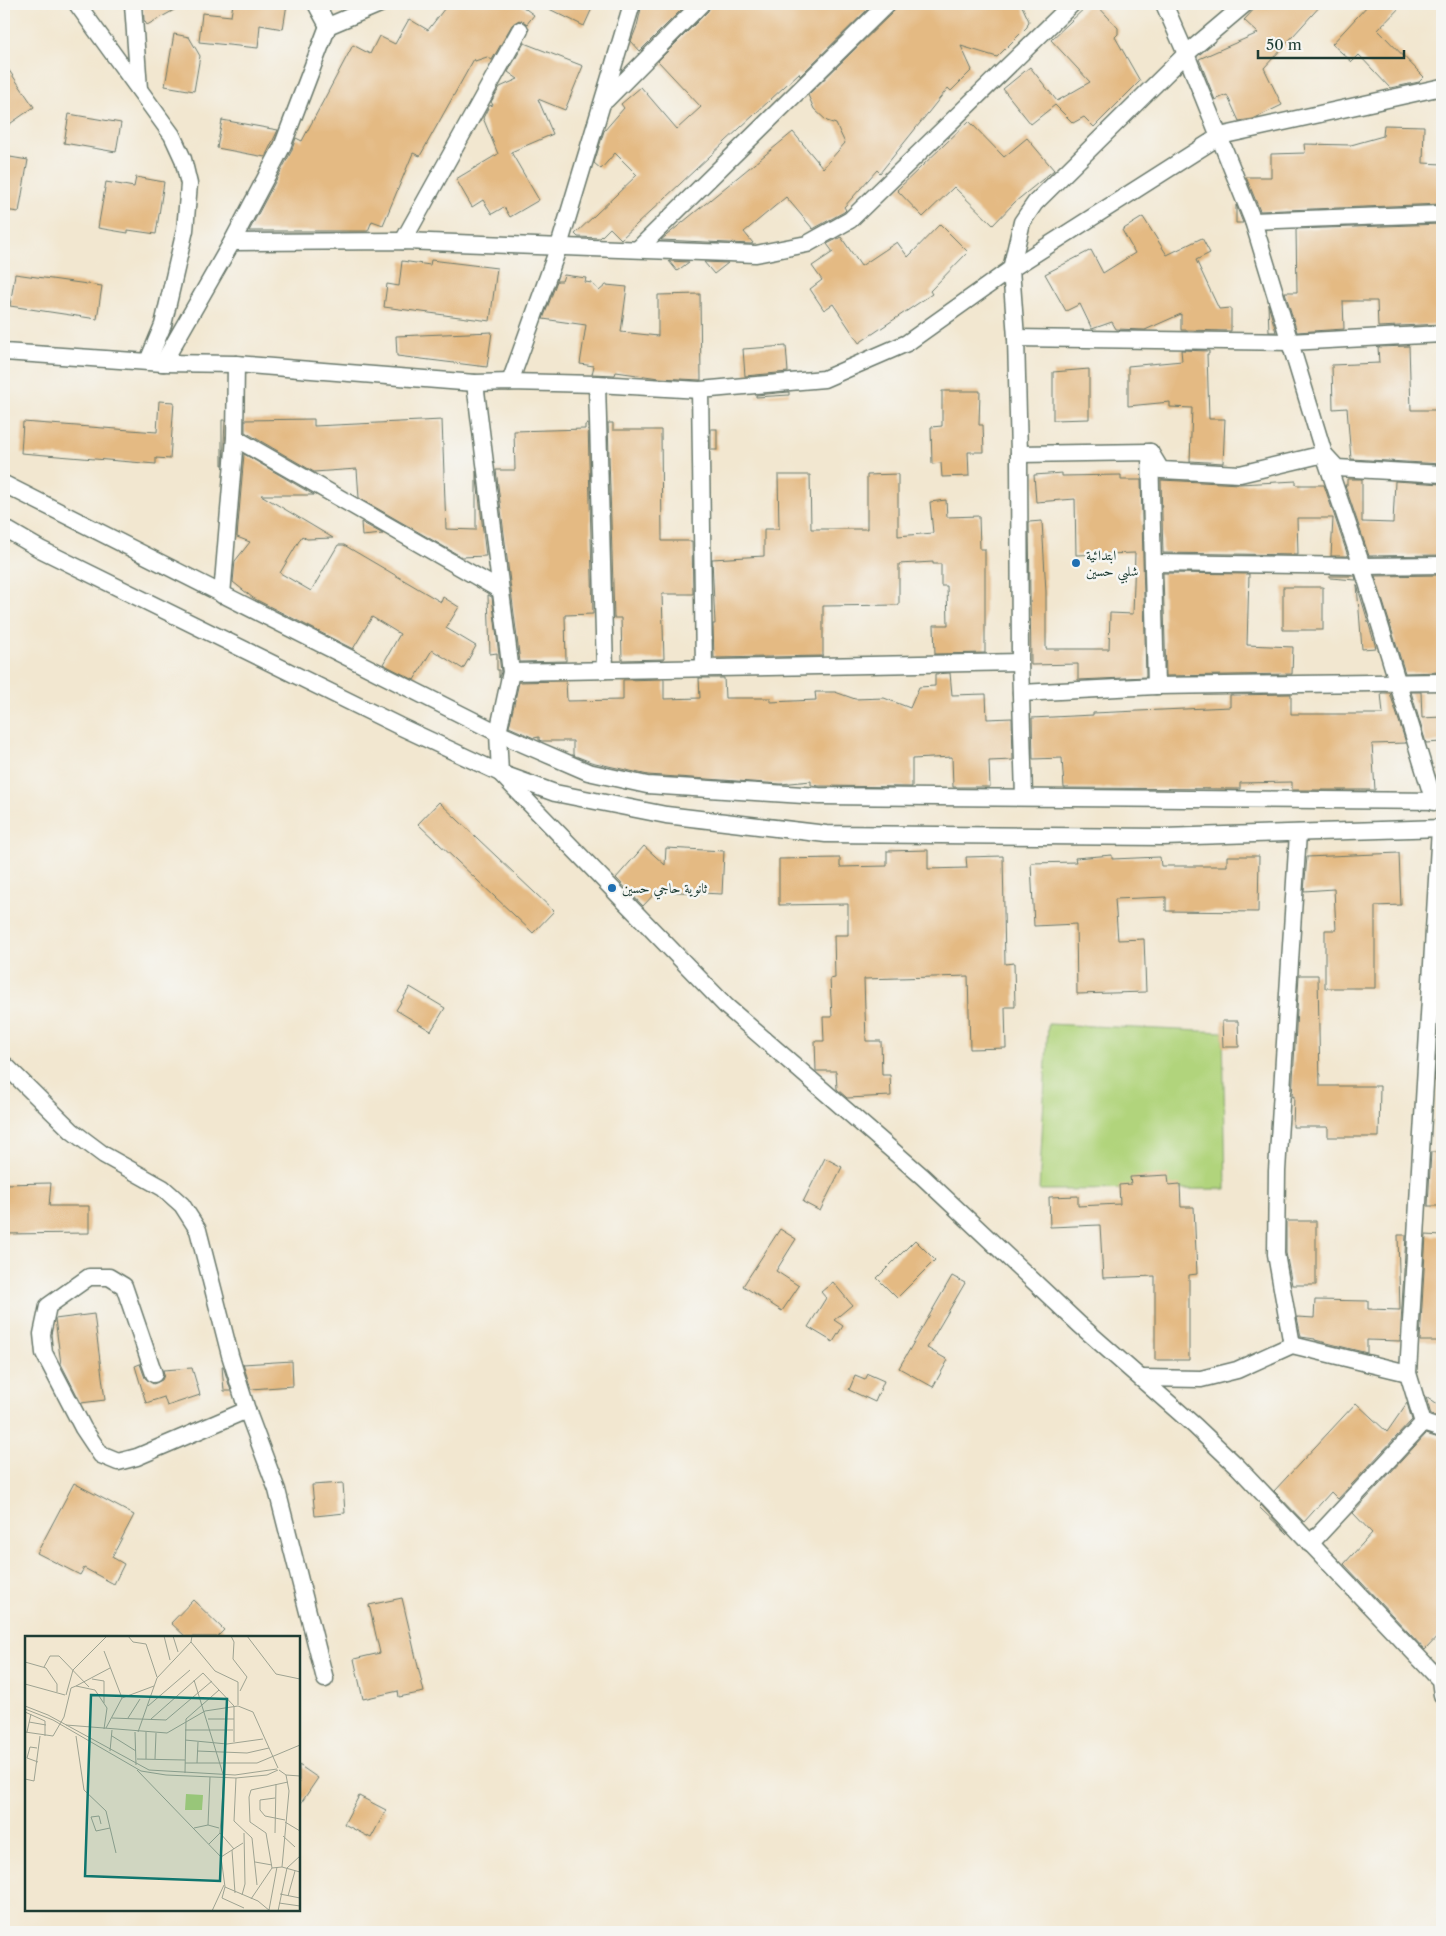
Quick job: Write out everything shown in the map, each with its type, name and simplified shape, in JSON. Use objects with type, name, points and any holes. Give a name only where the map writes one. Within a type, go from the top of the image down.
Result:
[{"type":"street","points":[[77,4],[172,135],[183,159],[189,184],[185,230],[155,362]]},
{"type":"street","points":[[133,4],[139,90]]},
{"type":"street","points":[[316,4],[328,26]]},
{"type":"street","points":[[155,362],[232,242],[282,147],[328,26],[380,4]]},
{"type":"street","points":[[510,382],[559,246],[632,4]]},
{"type":"street","points":[[603,102],[701,4]]},
{"type":"street","points":[[638,249],[887,4]]},
{"type":"street","points":[[232,242],[403,241],[756,254],[807,244],[850,220],[1072,4]]},
{"type":"street","points":[[4,484],[498,733],[588,772],[647,784],[819,796],[1438,802],[1397,682],[1362,566],[1324,454],[1253,221],[1220,136],[1164,4]]},
{"type":"street","points":[[1024,797],[1020,662],[1020,454],[1016,338],[1011,269],[1022,222],[1035,202],[1186,54],[1245,4]]},
{"type":"street","points":[[403,241],[520,30]]},
{"type":"street","points":[[4,352],[155,362],[236,364],[475,384],[510,382],[597,384],[700,390],[824,379],[907,343],[1011,269],[1220,136],[1442,87]]},
{"type":"street","points":[[1253,221],[1442,214]]},
{"type":"street","points":[[1016,338],[1290,342],[1442,334]]},
{"type":"street","points":[[222,595],[235,438],[236,364]]},
{"type":"street","points":[[475,384],[510,672],[498,733],[500,773],[727,1007],[923,1177],[1080,1324],[1195,1426],[1238,1467],[1441,1684]]},
{"type":"street","points":[[597,384],[605,670]]},
{"type":"street","points":[[700,390],[704,668]]},
{"type":"street","points":[[235,438],[500,590]]},
{"type":"street","points":[[1150,452],[1161,470],[1240,474],[1324,454]]},
{"type":"street","points":[[1020,454],[1150,452]]},
{"type":"street","points":[[1150,452],[1156,686]]},
{"type":"street","points":[[1324,454],[1337,468],[1442,474]]},
{"type":"street","points":[[4,528],[49,554],[390,722],[500,773],[555,793],[666,815],[826,834],[1164,837],[1441,828],[1408,1373],[1423,1423]]},
{"type":"street","points":[[1153,564],[1442,565]]},
{"type":"street","points":[[510,672],[1020,662]]},
{"type":"street","points":[[1021,693],[1156,686],[1442,682]]},
{"type":"street","points":[[1292,1345],[1276,1254],[1277,1171],[1298,833]]},
{"type":"street","points":[[4,1064],[72,1131],[104,1155],[163,1188],[182,1205],[198,1230],[230,1355],[247,1410],[277,1490],[325,1678]]},
{"type":"street","points":[[154,1374],[124,1286],[109,1277],[89,1277],[48,1306],[42,1334],[44,1353],[83,1428],[101,1455],[118,1462],[137,1457],[247,1410]]},
{"type":"street","points":[[1141,1378],[1201,1378],[1237,1370],[1292,1345],[1408,1373]]},
{"type":"street","points":[[1310,1544],[1423,1423]]},
{"type":"street","points":[[1423,1423],[1442,1429]]},
{"type":"green space","points":[[1048,1024],[1223,1032],[1226,1189],[1039,1190]]},
{"type":"building","points":[[143,4],[185,4],[147,25],[144,20]]},
{"type":"building","points":[[233,4],[287,4],[283,29],[260,25],[258,48],[199,42],[202,13],[231,16]]},
{"type":"building","points":[[448,4],[519,4],[534,15],[527,24],[519,20],[512,25],[492,60],[487,57],[475,61],[474,59],[420,156],[413,153],[383,225],[372,221],[368,231],[249,231],[291,152],[296,138],[302,141],[353,45],[370,54],[379,36],[395,44],[409,19],[428,30]]},
{"type":"building","points":[[539,4],[594,4],[584,26]]},
{"type":"building","points":[[642,4],[687,4],[640,51],[631,41]]},
{"type":"building","points":[[711,4],[873,4],[800,76],[799,73],[621,239],[610,228],[600,238],[578,237],[575,234],[637,175],[615,153],[601,169],[594,163],[604,131],[624,108],[621,104],[641,87],[677,129],[701,107],[658,61],[708,11]]},
{"type":"building","points":[[897,4],[1015,4],[1022,6],[1029,21],[1027,27],[997,57],[961,46],[972,70],[951,91],[948,88],[880,173],[877,170],[844,207],[846,210],[844,212],[813,229],[786,197],[744,232],[753,243],[751,244],[661,240],[793,132],[823,168],[845,143],[836,124],[827,121],[814,109],[808,95],[894,11]]},
{"type":"building","points":[[1089,4],[1096,4],[1118,28],[1118,34],[1115,37],[1140,81],[1094,127],[1084,117],[1073,123],[1055,105],[1031,124],[1003,89],[1030,67],[1057,101],[1090,82],[1051,40]]},
{"type":"building","points":[[1259,4],[1322,4],[1264,68],[1282,105],[1253,119],[1239,121],[1227,95],[1215,100],[1199,59],[1258,33],[1244,20]]},
{"type":"building","points":[[1369,4],[1403,4],[1378,30],[1424,77],[1419,82],[1390,88],[1359,55],[1352,62],[1332,44]]},
{"type":"building","points":[[174,34],[189,37],[200,56],[194,91],[165,86]]},
{"type":"building","points":[[524,43],[583,66],[565,110],[538,99],[553,134],[511,152],[539,200],[510,217],[504,207],[492,214],[483,200],[472,207],[456,179],[498,154],[483,118],[489,106],[493,105],[491,102],[500,87],[518,79],[508,72]]},
{"type":"building","points":[[4,63],[34,107],[4,128]]},
{"type":"building","points":[[69,114],[121,123],[116,152],[64,143]]},
{"type":"building","points":[[222,120],[278,130],[265,157],[217,148]]},
{"type":"building","points":[[969,121],[1004,157],[1027,138],[1054,170],[1015,202],[993,225],[954,187],[923,217],[897,190]]},
{"type":"building","points":[[1384,125],[1424,126],[1423,163],[1442,164],[1442,204],[1260,211],[1246,177],[1271,177],[1271,154],[1305,153],[1304,144],[1351,145],[1383,136]]},
{"type":"building","points":[[4,156],[28,160],[19,212],[4,210]]},
{"type":"building","points":[[136,177],[164,182],[156,234],[128,230],[128,233],[98,228],[106,182],[134,187]]},
{"type":"building","points":[[1236,205],[1243,223],[1236,223]]},
{"type":"building","points":[[1143,217],[1167,255],[1202,238],[1210,253],[1196,260],[1219,309],[1231,308],[1231,331],[1181,330],[1181,314],[1145,330],[1116,329],[1112,322],[1092,329],[1080,304],[1066,311],[1045,274],[1091,250],[1103,273],[1135,253],[1122,230]]},
{"type":"building","points":[[940,224],[968,252],[930,291],[932,294],[859,343],[833,304],[824,310],[810,289],[822,280],[812,266],[833,252],[827,244],[841,237],[861,266],[897,242],[908,257]]},
{"type":"building","points":[[1442,224],[1442,246],[1440,246],[1442,324],[1378,327],[1377,301],[1343,301],[1344,329],[1297,332],[1285,292],[1297,292],[1296,229]]},
{"type":"building","points":[[431,260],[497,268],[490,321],[384,307],[387,284],[399,286],[402,261],[430,265]]},
{"type":"building","points":[[669,261],[689,262],[677,271]]},
{"type":"building","points":[[704,262],[728,263],[714,274]]},
{"type":"building","points":[[15,274],[102,286],[97,319],[10,306]]},
{"type":"building","points":[[564,275],[586,278],[585,282],[592,283],[599,291],[606,285],[627,287],[621,332],[658,336],[658,295],[700,294],[701,380],[659,378],[616,372],[615,375],[592,374],[594,366],[580,364],[586,325],[543,319],[557,281],[562,281]]},
{"type":"building","points":[[1268,304],[1276,332],[1269,332]]},
{"type":"building","points":[[492,332],[487,367],[397,356],[396,336]]},
{"type":"building","points":[[786,346],[788,372],[745,376],[743,349]]},
{"type":"building","points":[[1409,346],[1411,410],[1442,410],[1442,464],[1351,459],[1347,408],[1333,409],[1332,365],[1379,363],[1378,347]]},
{"type":"building","points":[[1181,350],[1209,351],[1209,354],[1207,354],[1209,419],[1225,419],[1223,463],[1190,461],[1192,408],[1170,407],[1170,402],[1128,406],[1128,366],[1182,361]]},
{"type":"building","points":[[1089,369],[1089,419],[1053,420],[1053,372]]},
{"type":"building","points":[[942,391],[980,391],[979,425],[983,425],[984,452],[968,452],[969,476],[942,477],[941,463],[932,464],[931,427],[942,426]]},
{"type":"building","points":[[789,392],[789,395],[756,397],[756,395]]},
{"type":"building","points":[[159,401],[174,402],[170,459],[156,458],[156,464],[21,453],[23,422],[157,432]]},
{"type":"building","points":[[314,419],[314,426],[442,420],[446,529],[476,530],[476,471],[486,556],[462,557],[359,498],[357,469],[314,472],[245,432],[245,420]]},
{"type":"building","points":[[222,420],[225,420],[223,465],[222,465]]},
{"type":"building","points":[[608,423],[613,423],[613,430],[661,430],[662,541],[692,541],[693,594],[662,594],[664,659],[622,660],[621,618],[614,618]]},
{"type":"building","points":[[588,424],[593,614],[565,615],[566,661],[520,662],[496,470],[515,470],[514,431],[585,429],[585,425]]},
{"type":"building","points":[[711,429],[717,429],[717,450],[711,450]]},
{"type":"building","points":[[244,454],[314,495],[261,495],[333,538],[307,539],[302,536],[280,573],[311,591],[338,545],[344,545],[441,602],[443,597],[459,607],[446,628],[476,646],[463,669],[432,650],[414,680],[383,664],[400,634],[372,617],[353,649],[253,598],[233,582],[235,561],[250,542],[237,537]]},
{"type":"building","points":[[1062,473],[1062,476],[1121,475],[1121,480],[1141,480],[1146,677],[1078,680],[1078,664],[1031,665],[1029,522],[1042,521],[1046,592],[1046,649],[1109,649],[1110,613],[1133,614],[1135,553],[1076,555],[1075,499],[1036,502],[1034,475]]},
{"type":"building","points":[[898,474],[898,536],[933,533],[930,502],[946,500],[947,517],[979,516],[980,549],[985,549],[985,653],[935,654],[934,625],[948,625],[947,586],[941,586],[941,564],[933,564],[933,562],[899,564],[899,605],[823,606],[823,656],[714,658],[713,624],[715,624],[712,559],[764,556],[764,529],[779,529],[778,475],[810,475],[811,529],[867,529],[867,475]]},
{"type":"building","points":[[1347,479],[1362,479],[1362,522],[1393,523],[1395,481],[1442,484],[1442,555],[1369,556],[1345,485],[1347,485]]},
{"type":"building","points":[[1161,480],[1240,484],[1296,481],[1296,485],[1324,485],[1348,556],[1331,556],[1333,518],[1297,518],[1298,555],[1163,553]]},
{"type":"building","points":[[361,522],[383,534],[362,536]]},
{"type":"building","points":[[1163,573],[1249,574],[1247,645],[1293,647],[1292,674],[1166,676]]},
{"type":"building","points":[[1442,575],[1442,672],[1405,673],[1375,576]]},
{"type":"building","points":[[1330,576],[1355,576],[1356,580],[1330,578]]},
{"type":"building","points":[[1357,585],[1376,648],[1362,649]]},
{"type":"building","points":[[1283,587],[1323,587],[1323,630],[1283,630]]},
{"type":"building","points":[[488,595],[492,597],[501,672],[499,678],[497,653],[490,654]]},
{"type":"building","points":[[950,673],[952,695],[986,694],[987,719],[1012,718],[1013,760],[989,761],[990,787],[953,787],[952,757],[912,759],[912,787],[819,786],[811,785],[811,781],[781,784],[648,775],[591,762],[573,755],[573,741],[542,741],[539,740],[539,737],[534,738],[509,727],[519,682],[566,681],[567,701],[623,700],[623,680],[664,679],[664,699],[700,698],[699,678],[724,678],[725,698],[770,698],[770,702],[816,700],[815,692],[835,692],[855,699],[884,698],[910,708],[919,687],[935,686],[935,674]]},
{"type":"building","points":[[1411,692],[1421,692],[1422,718],[1442,717],[1442,742],[1426,743]]},
{"type":"building","points":[[1381,693],[1390,693],[1406,743],[1372,744],[1375,790],[1292,790],[1292,782],[1240,783],[1240,789],[1064,788],[1062,758],[1033,759],[1032,718],[1093,715],[1093,713],[1230,707],[1230,695],[1291,694],[1291,714],[1383,714]]},
{"type":"building","points":[[439,802],[554,911],[533,933],[418,824]]},
{"type":"building","points":[[644,846],[665,865],[666,848],[724,851],[722,894],[657,891],[643,906],[616,878]]},
{"type":"building","points":[[928,850],[928,869],[967,868],[966,857],[1003,856],[1005,964],[1014,963],[1015,1007],[1005,1007],[1006,1048],[970,1049],[968,976],[864,979],[866,1041],[881,1041],[882,1075],[890,1075],[891,1096],[847,1098],[837,1089],[836,1071],[816,1071],[815,1041],[824,1041],[823,1017],[832,1017],[830,979],[835,978],[834,935],[848,935],[848,904],[779,905],[779,859],[840,858],[840,867],[887,866],[887,851]]},
{"type":"building","points":[[1399,853],[1401,905],[1375,906],[1375,988],[1325,988],[1325,930],[1336,930],[1334,889],[1304,891],[1307,857]]},
{"type":"building","points":[[1112,855],[1112,859],[1160,857],[1161,866],[1227,866],[1227,856],[1259,856],[1258,912],[1166,911],[1166,897],[1115,899],[1118,940],[1144,939],[1146,992],[1077,994],[1076,924],[1034,926],[1031,863],[1076,862],[1075,858]]},
{"type":"building","points":[[1299,975],[1318,975],[1320,1086],[1380,1086],[1379,1137],[1328,1137],[1328,1127],[1293,1127],[1294,1096],[1292,1097]]},
{"type":"building","points":[[410,987],[445,1008],[431,1031],[396,1010]]},
{"type":"building","points":[[1222,1021],[1238,1021],[1239,1047],[1223,1047]]},
{"type":"building","points":[[1437,1055],[1442,1055],[1442,1081],[1435,1081]]},
{"type":"building","points":[[1431,1152],[1442,1152],[1442,1206],[1428,1206]]},
{"type":"building","points":[[825,1158],[842,1167],[820,1211],[803,1202]]},
{"type":"building","points":[[1168,1175],[1169,1185],[1180,1184],[1181,1207],[1194,1207],[1197,1274],[1189,1275],[1189,1360],[1155,1360],[1155,1276],[1103,1278],[1100,1225],[1050,1227],[1049,1197],[1078,1196],[1078,1206],[1120,1204],[1119,1185],[1131,1184],[1130,1177]]},
{"type":"building","points":[[51,1183],[49,1206],[89,1206],[89,1233],[4,1234],[4,1184]]},
{"type":"building","points":[[1286,1221],[1316,1221],[1316,1285],[1292,1285],[1286,1253]]},
{"type":"building","points":[[780,1229],[796,1239],[776,1271],[799,1286],[782,1311],[743,1286]]},
{"type":"building","points":[[1398,1235],[1406,1235],[1400,1341],[1367,1340],[1367,1353],[1301,1337],[1297,1317],[1314,1318],[1315,1300],[1368,1301],[1368,1309],[1400,1310]]},
{"type":"building","points":[[1426,1235],[1442,1236],[1442,1341],[1420,1341]]},
{"type":"building","points":[[915,1240],[935,1260],[897,1298],[877,1278]]},
{"type":"building","points":[[952,1276],[965,1283],[927,1348],[948,1360],[933,1387],[899,1368]]},
{"type":"building","points":[[833,1282],[852,1305],[834,1320],[843,1326],[833,1342],[808,1327],[826,1298],[821,1292]]},
{"type":"building","points":[[94,1314],[105,1400],[81,1403],[61,1364],[55,1319]]},
{"type":"building","points":[[292,1361],[293,1386],[251,1389],[243,1364]]},
{"type":"building","points":[[140,1364],[145,1378],[153,1384],[162,1380],[163,1370],[192,1368],[200,1395],[167,1406],[164,1397],[146,1403],[135,1366]]},
{"type":"building","points":[[223,1366],[231,1391],[224,1391]]},
{"type":"building","points":[[868,1374],[884,1381],[875,1402],[849,1390],[855,1376],[865,1380]]},
{"type":"building","points":[[1426,1397],[1442,1408],[1442,1419],[1431,1415]]},
{"type":"building","points":[[1356,1403],[1387,1432],[1407,1403],[1412,1420],[1338,1499],[1331,1492],[1304,1522],[1274,1491]]},
{"type":"building","points":[[1426,1434],[1442,1439],[1442,1632],[1425,1650],[1344,1564],[1372,1533],[1353,1513]]},
{"type":"building","points":[[74,1483],[134,1515],[112,1557],[124,1564],[114,1584],[84,1568],[80,1575],[37,1553]]},
{"type":"building","points":[[343,1483],[345,1513],[315,1516],[312,1485]]},
{"type":"building","points":[[1261,1505],[1287,1534],[1259,1507]]},
{"type":"building","points":[[402,1598],[424,1692],[399,1697],[398,1691],[363,1699],[354,1659],[380,1653],[369,1605]]},
{"type":"building","points":[[193,1600],[224,1630],[218,1636],[185,1636],[171,1623]]},
{"type":"building","points":[[300,1766],[318,1778],[300,1805]]},
{"type":"building","points":[[359,1796],[386,1810],[371,1838],[344,1824]]},
{"type":"place","name":"ابتدائية شلبي حسين","points":[[1076,563]]},
{"type":"place","name":"ثانوية حاجي حسين","points":[[612,888]]}]
